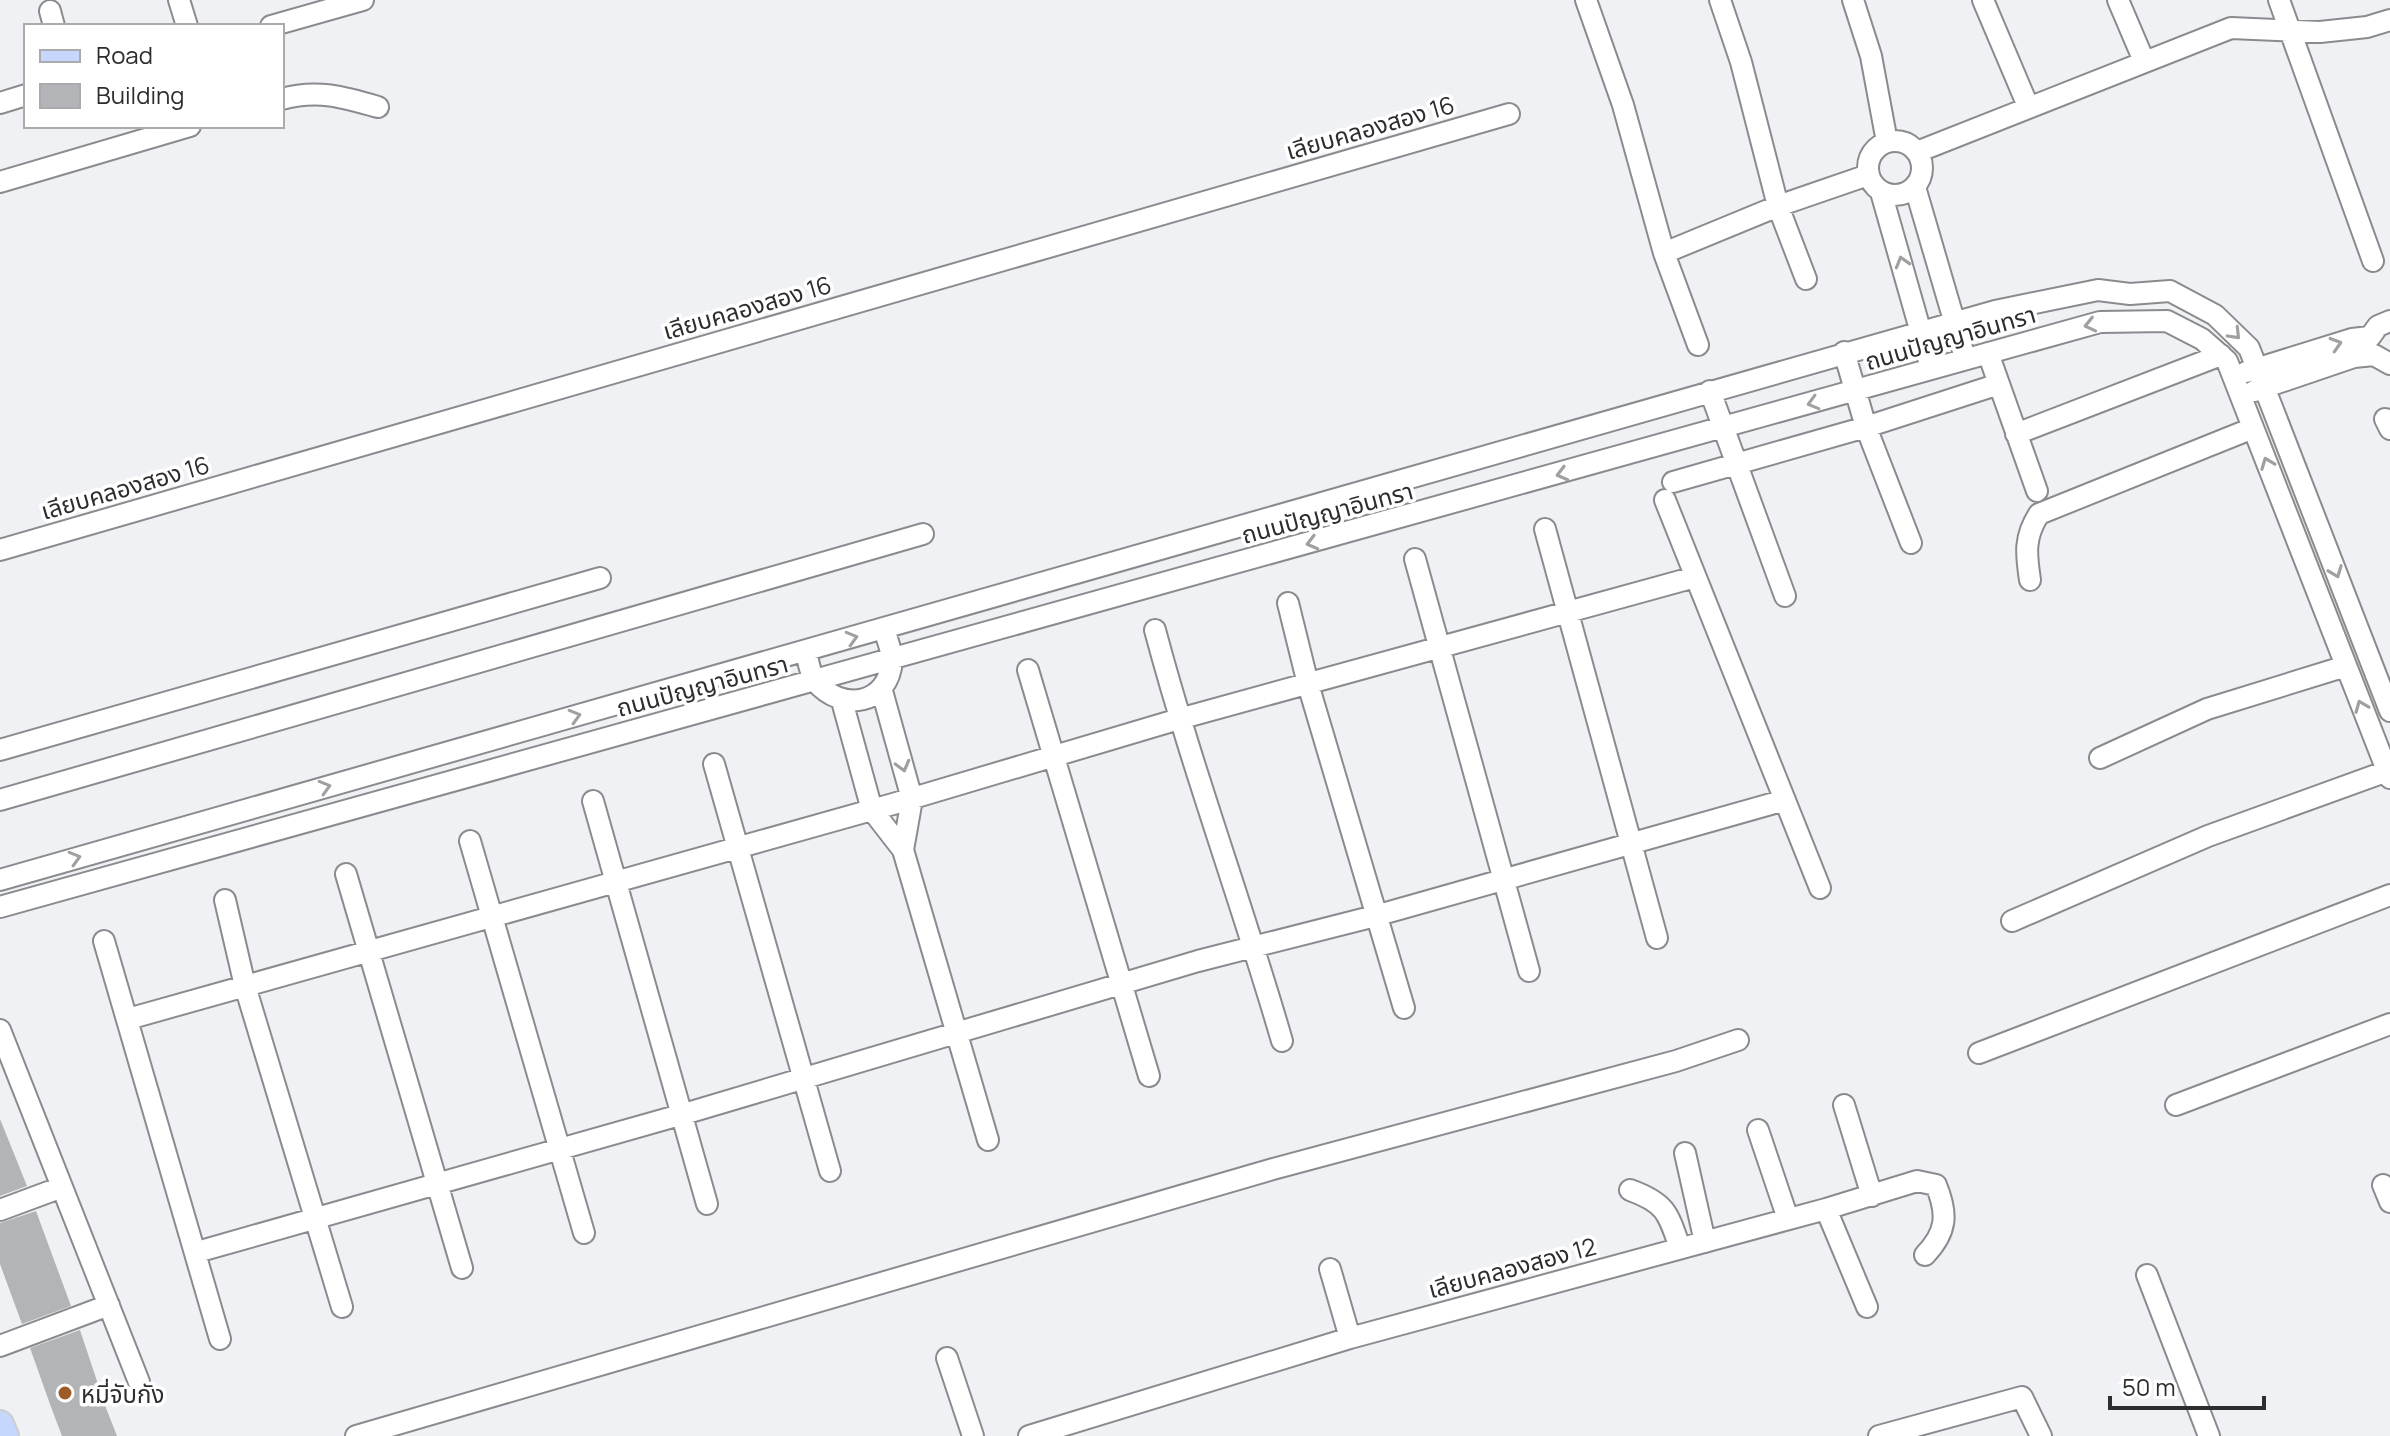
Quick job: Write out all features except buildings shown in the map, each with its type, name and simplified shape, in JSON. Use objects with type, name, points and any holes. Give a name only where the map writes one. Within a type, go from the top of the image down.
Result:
[{"type":"main road","points":[[0,1424],[5,1436]]},
{"type":"street","points":[[179,0],[186,24]]},
{"type":"street","points":[[275,24],[312,7],[363,0]]},
{"type":"street","points":[[1586,0],[1623,105],[1664,253],[1698,345]]},
{"type":"street","points":[[1720,0],[1741,62],[1778,206],[1806,279]]},
{"type":"street","points":[[1853,0],[1871,56],[1887,142]]},
{"type":"street","points":[[1983,0],[2028,106]]},
{"type":"street","points":[[2118,0],[2144,61]]},
{"type":"street","points":[[2279,0],[2373,261]]},
{"type":"street","points":[[1917,152],[2231,28],[2320,32],[2367,27],[2390,20]]},
{"type":"street","points":[[284,98],[301,93],[328,93],[378,107]]},
{"type":"street","points":[[0,103],[24,96]]},
{"type":"street","name":"เลียบคลองสอง 16","points":[[0,550],[1509,114]]},
{"type":"street","points":[[0,182],[183,128]]},
{"type":"street","points":[[1881,192],[1899,196],[1915,187],[1922,170],[1917,152],[1904,142],[1887,142],[1875,149],[1868,161],[1868,175],[1881,192],[1931,368]]},
{"type":"street","points":[[1664,253],[1778,206],[1868,175]]},
{"type":"street","points":[[1915,187],[1965,358]]},
{"type":"street","name":"ถนนปัญญาอินทรา","points":[[0,880],[1844,352],[1955,321],[2098,290],[2130,294],[2170,291],[2215,315],[2249,348],[2390,711]]},
{"type":"street","name":"ถนนปัญญาอินทรา","points":[[0,907],[2100,322],[2167,321],[2202,339],[2221,355],[2239,386],[2389,773]]},
{"type":"street","points":[[2378,352],[2378,326],[2390,321]]},
{"type":"street","points":[[2239,386],[2258,367],[2352,339],[2378,352]]},
{"type":"street","points":[[1844,352],[1866,427],[1911,543]]},
{"type":"street","points":[[2239,386],[2266,387],[2378,352]]},
{"type":"street","points":[[1988,353],[2037,491]]},
{"type":"street","points":[[2016,434],[2221,355]]},
{"type":"street","points":[[1820,888],[1695,577],[1669,491],[1735,463],[1866,427],[1999,384]]},
{"type":"street","points":[[1710,391],[1785,596]]},
{"type":"street","points":[[2030,580],[2025,548],[2028,530],[2039,514],[2253,428]]},
{"type":"street","points":[[1545,529],[1565,614],[1657,938]]},
{"type":"street","points":[[0,800],[923,534]]},
{"type":"street","points":[[1415,559],[1529,971]]},
{"type":"street","points":[[128,1019],[912,799],[1179,719],[1695,577]]},
{"type":"street","points":[[0,750],[600,578]]},
{"type":"street","points":[[1288,603],[1308,684],[1404,1008]]},
{"type":"street","points":[[884,629],[892,659],[882,691],[912,799],[903,850]]},
{"type":"street","points":[[1155,630],[1179,719],[1255,946],[1282,1041]]},
{"type":"street","points":[[806,651],[815,680],[842,701],[863,702],[882,691]]},
{"type":"street","points":[[2100,758],[2207,709],[2346,666]]},
{"type":"street","points":[[1028,670],[1149,1076]]},
{"type":"street","points":[[842,701],[872,810],[903,850],[988,1140]]},
{"type":"street","points":[[714,764],[830,1171]]},
{"type":"street","points":[[2012,921],[2208,836],[2389,773]]},
{"type":"street","points":[[197,1252],[682,1114],[1121,984],[1785,800]]},
{"type":"street","points":[[593,801],[613,883],[707,1204]]},
{"type":"street","points":[[470,841],[584,1233]]},
{"type":"street","points":[[346,874],[462,1268]]},
{"type":"street","points":[[1979,1053],[2390,895]]},
{"type":"street","points":[[225,900],[245,986],[342,1307]]},
{"type":"street","points":[[104,941],[220,1339]]},
{"type":"street","points":[[2176,1105],[2390,1024]]},
{"type":"street","points":[[0,1030],[8,1071],[62,1187],[139,1382]]},
{"type":"street","points":[[356,1436],[1257,1174],[1676,1061],[1738,1040]]},
{"type":"street","points":[[1844,1105],[1872,1196]]},
{"type":"street","points":[[1758,1130],[1788,1219]]},
{"type":"street","points":[[1685,1153],[1705,1242]]},
{"type":"street","name":"เลียบคลองสอง 12","points":[[1029,1436],[1350,1338],[1826,1209],[1917,1181],[1936,1185],[1941,1199],[1944,1232],[1925,1255]]},
{"type":"street","points":[[0,1210],[62,1187]]},
{"type":"street","points":[[1630,1190],[1656,1200],[1664,1208],[1680,1248]]},
{"type":"street","points":[[1826,1209],[1867,1307]]},
{"type":"street","points":[[1330,1269],[1350,1338]]},
{"type":"street","points":[[2147,1275],[2209,1436]]},
{"type":"street","points":[[0,1346],[109,1305]]},
{"type":"street","points":[[947,1358],[973,1436]]},
{"type":"street","points":[[1879,1436],[2022,1397],[2041,1436]]},
{"type":"place","name":"หมี่จับกัง","points":[[65,1393]]}]
